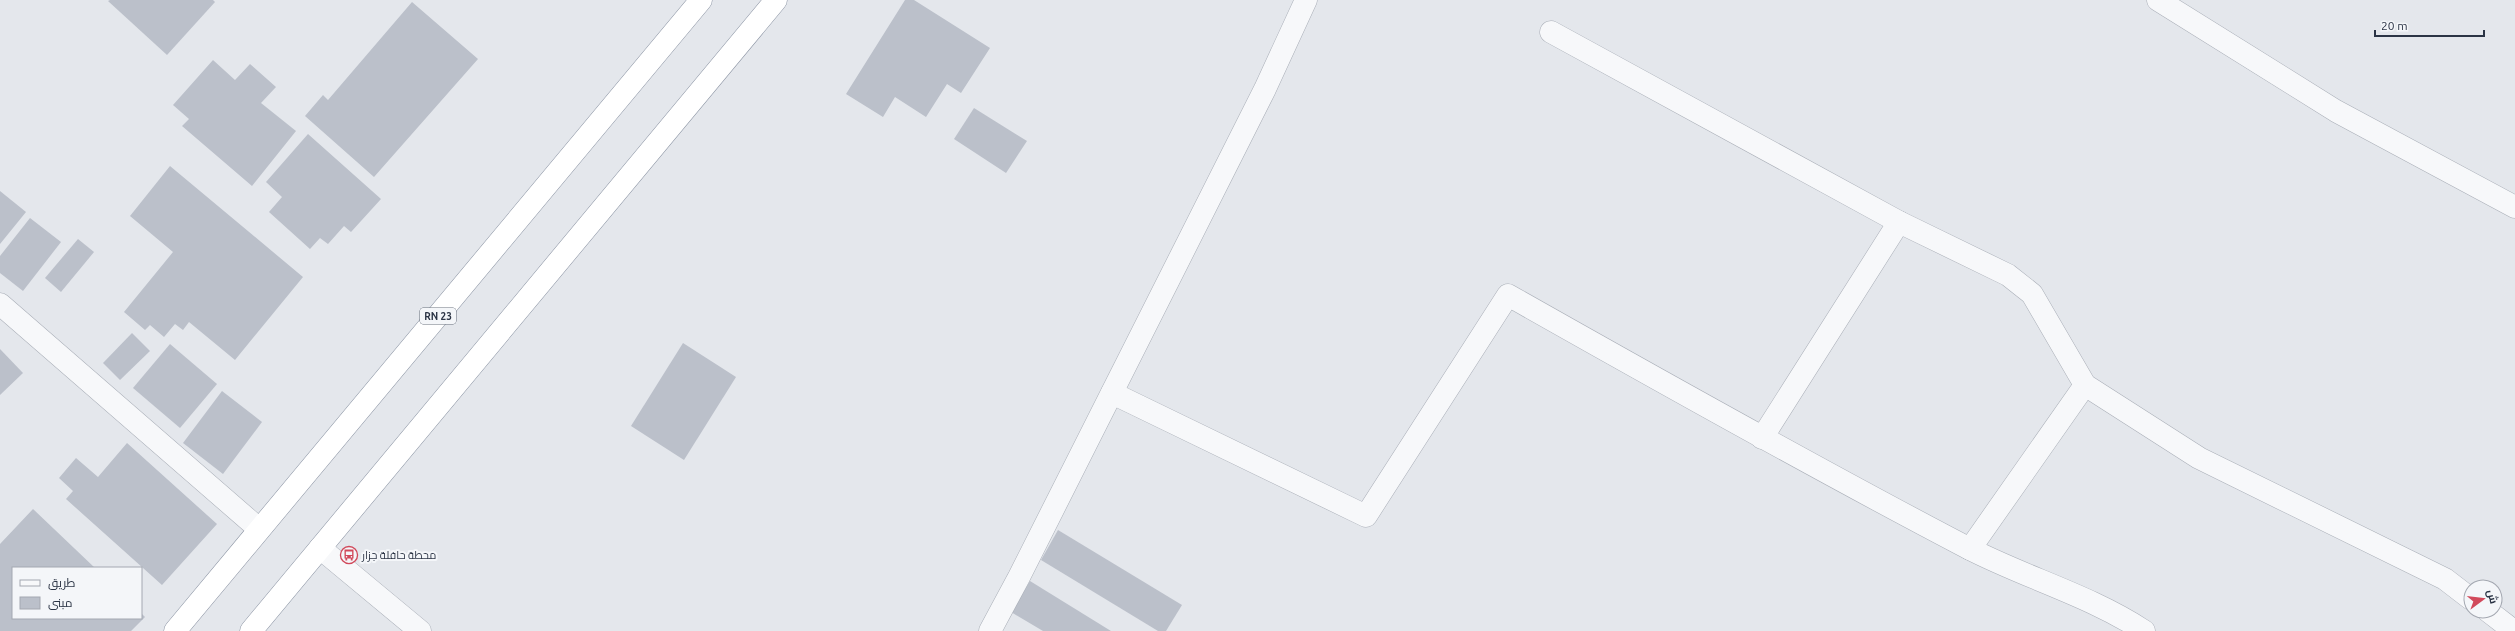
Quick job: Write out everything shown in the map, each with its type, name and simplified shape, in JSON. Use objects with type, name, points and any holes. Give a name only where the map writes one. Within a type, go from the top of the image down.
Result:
[{"type":"highway","name":"RN 23","points":[[174,631],[701,0]]},
{"type":"highway","points":[[251,631],[776,0]]},
{"type":"street","points":[[990,631],[1265,89],[1306,0]]},
{"type":"street","points":[[2158,0],[2336,112],[2515,207]]},
{"type":"street","points":[[1551,32],[1899,222],[2008,275],[2032,294],[2085,385],[2198,458],[2445,579],[2463,593]]},
{"type":"street","points":[[1762,438],[1899,222]]},
{"type":"street","points":[[1112,393],[1366,516],[1508,295],[1762,438],[1970,549],[2115,612],[2144,631]]},
{"type":"street","points":[[0,304],[259,529]]},
{"type":"street","points":[[1970,549],[2085,385]]},
{"type":"street","points":[[320,548],[420,631]]},
{"type":"street","points":[[2498,619],[2514,631]]},
{"type":"building","points":[[213,0],[215,2],[167,55],[108,1]]},
{"type":"building","points":[[905,0],[914,0],[990,48],[961,93],[947,84],[926,117],[895,97],[883,117],[846,94]]},
{"type":"building","points":[[412,2],[478,59],[374,177],[305,116],[323,95],[328,100]]},
{"type":"building","points":[[213,60],[235,80],[250,64],[276,87],[261,103],[296,131],[252,186],[182,126],[189,119],[173,105]]},
{"type":"building","points":[[974,108],[1027,141],[1006,173],[954,139]]},
{"type":"building","points":[[308,134],[381,199],[351,232],[344,226],[328,244],[320,238],[310,249],[269,212],[282,197],[266,182]]},
{"type":"building","points":[[170,166],[303,277],[235,360],[189,322],[183,330],[175,324],[164,337],[150,325],[145,330],[124,312],[173,252],[130,216]]},
{"type":"building","points":[[0,191],[26,212],[0,244]]},
{"type":"building","points":[[30,218],[61,242],[23,291],[0,273],[0,256]]},
{"type":"building","points":[[78,239],[94,252],[61,292],[45,278]]},
{"type":"building","points":[[132,333],[150,351],[120,380],[103,363]]},
{"type":"building","points":[[683,343],[736,377],[684,460],[631,426]]},
{"type":"building","points":[[170,344],[217,384],[180,428],[133,388]]},
{"type":"building","points":[[0,349],[23,373],[0,395]]},
{"type":"building","points":[[222,391],[262,422],[223,474],[183,443]]},
{"type":"building","points":[[127,443],[217,524],[162,585],[66,499],[73,491],[59,478],[76,458],[98,477]]},
{"type":"building","points":[[33,509],[94,567],[12,567],[12,619],[142,619],[142,614],[145,617],[131,631],[0,631],[0,544]]},
{"type":"building","points":[[1058,530],[1182,605],[1166,631],[1158,631],[1041,560]]},
{"type":"building","points":[[1030,581],[1111,631],[1043,631],[1011,612]]},
{"type":"place","name":"محطة حافلة جزار","points":[[349,555]]}]
